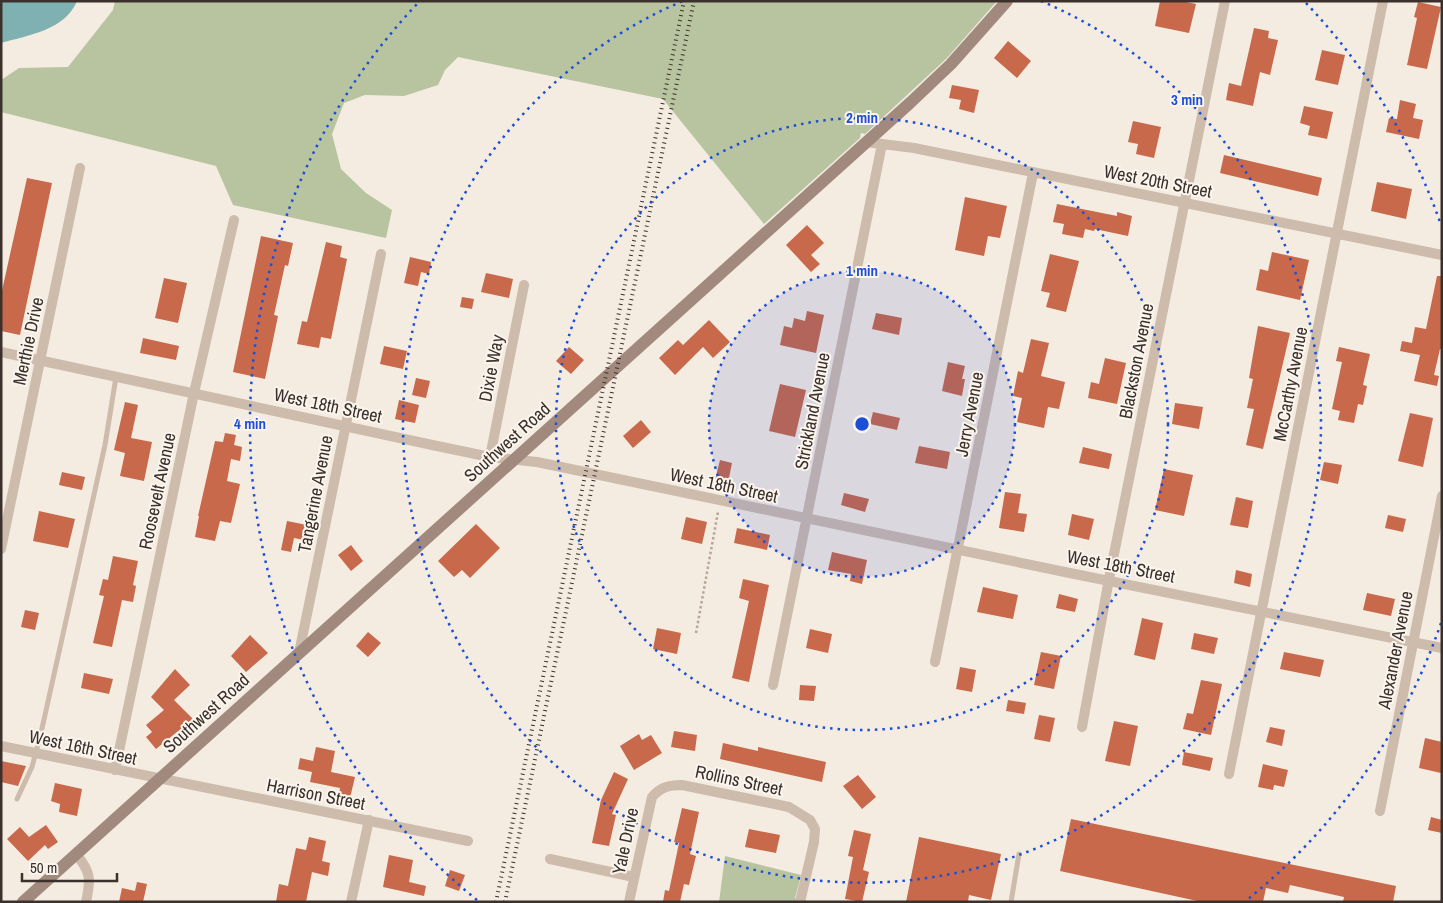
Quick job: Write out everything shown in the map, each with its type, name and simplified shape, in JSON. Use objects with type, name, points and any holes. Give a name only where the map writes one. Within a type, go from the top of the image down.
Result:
[{"type":"street","name":"Southwest Road","points":[[23,902],[866,142],[951,64],[1007,1]]},
{"type":"street","name":"Blackston Avenue","points":[[1082,727],[1109,580],[1225,1]]},
{"type":"street","name":"McCarthy Avenue","points":[[1229,774],[1260,610],[1383,1]]},
{"type":"street","name":"West 20th Street","points":[[866,142],[1185,202],[1336,235],[1442,255]]},
{"type":"street","name":"Strickland Avenue","points":[[774,685],[882,144]]},
{"type":"street","name":"Merthie Drive","points":[[1,549],[80,168]]},
{"type":"street","name":"Jerry Avenue","points":[[935,662],[1033,173]]},
{"type":"street","name":"Roosevelt Avenue","points":[[115,770],[194,393],[234,220]]},
{"type":"street","name":"Tangerine Avenue","points":[[299,653],[381,254]]},
{"type":"street","name":"Dixie Way","points":[[490,457],[524,286]]},
{"type":"street","name":"West 18th Street","points":[[1,352],[490,457],[537,462],[958,551],[1442,648]]},
{"type":"street","name":"Alexander Avenue","points":[[1380,810],[1442,496]]},
{"type":"street","name":"West 16th Street","points":[[1,746],[158,780]]},
{"type":"street","name":"Harrison Street","points":[[158,780],[468,841]]},
{"type":"street","name":"Rollins Street","points":[[659,789],[671,785],[682,785],[789,807],[810,820],[814,829],[814,842],[800,902]]},
{"type":"street","name":"Yale Drive","points":[[629,902],[649,808],[652,797],[659,789]]},
{"type":"street","points":[[351,902],[369,820]]},
{"type":"street","points":[[76,854],[88,868],[86,902]]},
{"type":"street","points":[[550,859],[634,877]]},
{"type":"lane","points":[[17,799],[27,782],[36,754],[70,596],[91,512],[116,377]]},
{"type":"lane","points":[[1011,902],[1019,854]]},
{"type":"path","points":[[696,633],[720,500]]},
{"type":"green space","points":[[115,1],[997,1],[947,58],[865,134],[861,133],[860,138],[764,224],[663,99],[458,57],[445,70],[438,85],[404,96],[365,95],[344,103],[332,134],[341,169],[366,193],[392,210],[386,238],[233,205],[216,166],[1,112],[1,80],[19,68],[68,67],[113,10]]},
{"type":"green space","points":[[725,856],[801,875],[795,898],[813,902],[719,902]]},
{"type":"water","points":[[1,1],[77,1],[64,19],[55,25],[34,34],[1,43]]},
{"type":"building","points":[[1160,1],[1181,1],[1196,4],[1189,33],[1155,26]]},
{"type":"building","points":[[1418,2],[1441,7],[1427,69],[1407,65],[1417,18],[1414,17]]},
{"type":"building","points":[[1254,28],[1269,31],[1268,38],[1278,40],[1270,75],[1260,72],[1253,106],[1226,100],[1229,83],[1241,86]]},
{"type":"building","points":[[1008,41],[1031,61],[1017,78],[994,58]]},
{"type":"building","points":[[1322,50],[1345,55],[1338,85],[1315,80]]},
{"type":"building","points":[[952,85],[979,90],[974,113],[959,109],[961,100],[949,98]]},
{"type":"building","points":[[1400,100],[1416,104],[1413,118],[1423,120],[1419,139],[1386,132],[1389,118],[1397,119]]},
{"type":"building","points":[[1304,106],[1333,112],[1327,139],[1308,135],[1310,126],[1300,123]]},
{"type":"building","points":[[1133,121],[1161,127],[1154,158],[1136,154],[1138,144],[1128,142]]},
{"type":"building","points":[[1224,155],[1322,178],[1318,196],[1220,173]]},
{"type":"building","points":[[27,178],[52,183],[20,335],[1,331],[1,295]]},
{"type":"building","points":[[1377,182],[1412,189],[1406,219],[1371,211]]},
{"type":"building","points":[[965,197],[1007,206],[1000,238],[988,236],[984,256],[955,250]]},
{"type":"building","points":[[1057,204],[1117,216],[1117,212],[1132,216],[1128,236],[1095,229],[1094,231],[1085,229],[1083,238],[1062,234],[1064,224],[1053,222]]},
{"type":"building","points":[[807,225],[824,243],[811,255],[820,264],[811,272],[786,245]]},
{"type":"building","points":[[261,236],[293,243],[288,266],[285,265],[274,315],[278,316],[265,379],[233,372]]},
{"type":"building","points":[[326,242],[342,246],[340,257],[347,259],[331,339],[321,337],[319,348],[297,344],[302,321],[307,322]]},
{"type":"building","points":[[1272,252],[1309,260],[1300,300],[1256,290],[1260,269],[1268,271]]},
{"type":"building","points":[[1050,254],[1079,261],[1066,312],[1046,307],[1050,293],[1041,291]]},
{"type":"building","points":[[410,257],[431,262],[429,274],[421,272],[418,286],[404,283]]},
{"type":"building","points":[[486,273],[513,279],[509,298],[481,292]]},
{"type":"building","points":[[1437,276],[1442,276],[1442,349],[1440,349],[1434,375],[1439,376],[1437,386],[1414,381],[1420,355],[1400,351],[1402,341],[1412,343],[1415,327],[1426,329]]},
{"type":"building","points":[[164,278],[187,283],[178,323],[155,318]]},
{"type":"building","points":[[462,297],[474,299],[472,309],[460,307]]},
{"type":"building","points":[[807,311],[824,315],[816,353],[780,345],[784,326],[792,328],[794,318],[805,321]]},
{"type":"building","points":[[876,313],[902,318],[899,335],[872,329]]},
{"type":"building","points":[[709,320],[730,342],[713,358],[703,347],[675,375],[659,358],[678,340],[683,345]]},
{"type":"building","points":[[1258,326],[1290,333],[1263,449],[1246,445],[1254,409],[1247,408],[1253,379],[1249,378]]},
{"type":"building","points":[[143,338],[179,346],[176,360],[140,353]]},
{"type":"building","points":[[1031,339],[1049,343],[1041,376],[1065,382],[1059,409],[1048,407],[1044,428],[1017,422],[1022,398],[1013,396],[1018,371],[1023,373]]},
{"type":"building","points":[[384,346],[407,351],[403,369],[380,364]]},
{"type":"building","points":[[569,347],[584,360],[571,374],[556,361]]},
{"type":"building","points":[[1339,347],[1370,354],[1363,385],[1367,386],[1363,405],[1358,404],[1354,423],[1338,420],[1340,411],[1332,409],[1342,362],[1336,361]]},
{"type":"building","points":[[1105,358],[1126,363],[1117,404],[1088,398],[1091,382],[1099,384]]},
{"type":"building","points":[[948,362],[965,366],[962,379],[965,379],[962,396],[942,391]]},
{"type":"building","points":[[416,378],[430,381],[426,398],[412,395]]},
{"type":"building","points":[[780,384],[806,390],[795,437],[769,431]]},
{"type":"building","points":[[399,400],[419,405],[415,423],[395,419]]},
{"type":"building","points":[[125,402],[138,405],[131,438],[152,442],[144,481],[120,476],[125,453],[114,450]]},
{"type":"building","points":[[1175,403],[1203,407],[1199,429],[1172,424]]},
{"type":"building","points":[[873,412],[900,418],[897,430],[870,424]]},
{"type":"building","points":[[1410,413],[1433,418],[1423,467],[1398,461]]},
{"type":"building","points":[[641,420],[651,432],[633,448],[623,436]]},
{"type":"building","points":[[225,433],[236,435],[234,445],[242,447],[240,461],[231,459],[227,481],[240,484],[231,523],[220,521],[215,541],[195,537],[215,441],[223,442]]},
{"type":"building","points":[[919,446],[950,452],[947,469],[915,463]]},
{"type":"building","points":[[1083,447],[1112,454],[1109,469],[1079,463]]},
{"type":"building","points":[[720,460],[732,463],[728,483],[715,480]]},
{"type":"building","points":[[1324,462],[1342,465],[1338,484],[1320,480]]},
{"type":"building","points":[[1164,469],[1193,475],[1184,516],[1155,510]]},
{"type":"building","points":[[62,472],[85,477],[82,490],[59,485]]},
{"type":"building","points":[[1005,492],[1021,494],[1018,513],[1027,514],[1024,532],[999,528]]},
{"type":"building","points":[[844,493],[869,499],[865,512],[841,505]]},
{"type":"building","points":[[1236,497],[1253,501],[1248,528],[1230,525]]},
{"type":"building","points":[[39,511],[75,519],[68,548],[33,541]]},
{"type":"building","points":[[1072,514],[1094,519],[1089,540],[1068,535]]},
{"type":"building","points":[[1388,515],[1406,519],[1403,532],[1385,528]]},
{"type":"building","points":[[686,517],[707,522],[702,544],[681,539]]},
{"type":"building","points":[[287,521],[307,525],[304,540],[294,538],[291,552],[281,550]]},
{"type":"building","points":[[476,524],[500,548],[470,578],[462,570],[454,577],[438,561]]},
{"type":"building","points":[[737,528],[770,535],[767,550],[734,543]]},
{"type":"building","points":[[351,545],[363,561],[351,571],[338,555]]},
{"type":"building","points":[[832,552],[867,560],[862,584],[850,581],[851,574],[828,570]]},
{"type":"building","points":[[113,556],[138,561],[133,585],[136,586],[133,602],[122,600],[112,647],[93,643],[104,596],[99,595],[103,579],[108,580]]},
{"type":"building","points":[[1236,570],[1252,574],[1250,587],[1234,583]]},
{"type":"building","points":[[743,579],[769,585],[749,682],[732,678],[749,601],[739,598]]},
{"type":"building","points":[[983,587],[1018,595],[1013,619],[977,612]]},
{"type":"building","points":[[1367,593],[1395,599],[1391,616],[1363,610]]},
{"type":"building","points":[[1059,594],[1078,599],[1075,612],[1056,608]]},
{"type":"building","points":[[25,610],[39,613],[35,630],[21,627]]},
{"type":"building","points":[[1142,618],[1163,623],[1155,660],[1134,655]]},
{"type":"building","points":[[657,628],[681,633],[677,654],[653,649]]},
{"type":"building","points":[[810,629],[832,634],[828,653],[806,648]]},
{"type":"building","points":[[368,632],[381,643],[368,657],[356,646]]},
{"type":"building","points":[[1194,633],[1218,638],[1214,654],[1191,649]]},
{"type":"building","points":[[250,635],[268,653],[246,672],[231,656]]},
{"type":"building","points":[[1041,652],[1061,656],[1054,689],[1034,685]]},
{"type":"building","points":[[1284,652],[1324,660],[1320,677],[1280,669]]},
{"type":"building","points":[[960,667],[976,670],[972,692],[956,689]]},
{"type":"building","points":[[175,669],[190,685],[174,700],[193,719],[156,749],[146,737],[152,732],[146,725],[164,710],[151,697]]},
{"type":"building","points":[[84,673],[113,679],[109,694],[81,688]]},
{"type":"building","points":[[1201,680],[1222,684],[1211,735],[1183,729],[1187,713],[1193,714]]},
{"type":"building","points":[[800,685],[816,686],[814,701],[799,700]]},
{"type":"building","points":[[1008,700],[1026,703],[1024,714],[1006,711]]},
{"type":"building","points":[[1039,715],[1055,718],[1050,742],[1034,739]]},
{"type":"building","points":[[1114,721],[1138,726],[1130,766],[1105,761]]},
{"type":"building","points":[[1270,727],[1285,730],[1282,746],[1266,742]]},
{"type":"building","points":[[674,731],[697,735],[695,751],[671,747]]},
{"type":"building","points":[[639,734],[642,740],[651,735],[662,753],[634,770],[620,746]]},
{"type":"building","points":[[1425,738],[1442,742],[1441,773],[1419,768]]},
{"type":"building","points":[[723,743],[758,751],[758,747],[826,762],[822,782],[720,759]]},
{"type":"building","points":[[316,747],[335,751],[331,772],[355,777],[350,798],[339,795],[340,788],[310,782],[312,772],[298,769],[300,758],[313,761]]},
{"type":"building","points":[[1184,752],[1213,758],[1210,771],[1182,765]]},
{"type":"building","points":[[1,761],[26,766],[18,786],[1,782]]},
{"type":"building","points":[[1263,764],[1288,770],[1284,787],[1274,785],[1273,790],[1258,787]]},
{"type":"building","points":[[614,772],[628,779],[612,814],[616,815],[609,846],[592,843],[601,800]]},
{"type":"building","points":[[858,775],[876,797],[862,809],[843,786]]},
{"type":"building","points":[[55,783],[82,789],[77,816],[59,812],[60,804],[51,801]]},
{"type":"building","points":[[682,808],[699,812],[690,854],[696,856],[689,885],[684,884],[680,902],[663,902],[665,890],[669,891],[679,843],[674,842]]},
{"type":"building","points":[[1431,817],[1442,820],[1442,833],[1428,830]]},
{"type":"building","points":[[1071,819],[1396,886],[1393,902],[1343,902],[1344,897],[1290,885],[1288,893],[1266,888],[1263,902],[1202,902],[1060,871]]},
{"type":"building","points":[[46,825],[58,842],[48,849],[45,845],[28,861],[7,839],[20,827],[29,837]]},
{"type":"building","points":[[749,829],[780,835],[776,853],[745,847]]},
{"type":"building","points":[[854,830],[871,834],[863,870],[869,872],[862,902],[845,899],[853,857],[848,856]]},
{"type":"building","points":[[309,837],[326,841],[322,861],[330,863],[328,876],[312,872],[306,902],[276,902],[279,884],[288,886],[296,848],[306,850]]},
{"type":"building","points":[[919,837],[1001,854],[991,900],[969,895],[968,902],[906,902]]},
{"type":"building","points":[[389,855],[413,860],[409,882],[426,886],[424,896],[383,887]]},
{"type":"building","points":[[450,870],[465,875],[459,891],[445,886]]},
{"type":"building","points":[[137,882],[147,884],[143,902],[119,902],[122,888],[135,891]]},
{"type":"railway","points":[[496,902],[684,1]]},
{"type":"railway","points":[[505,902],[694,1]]}]
